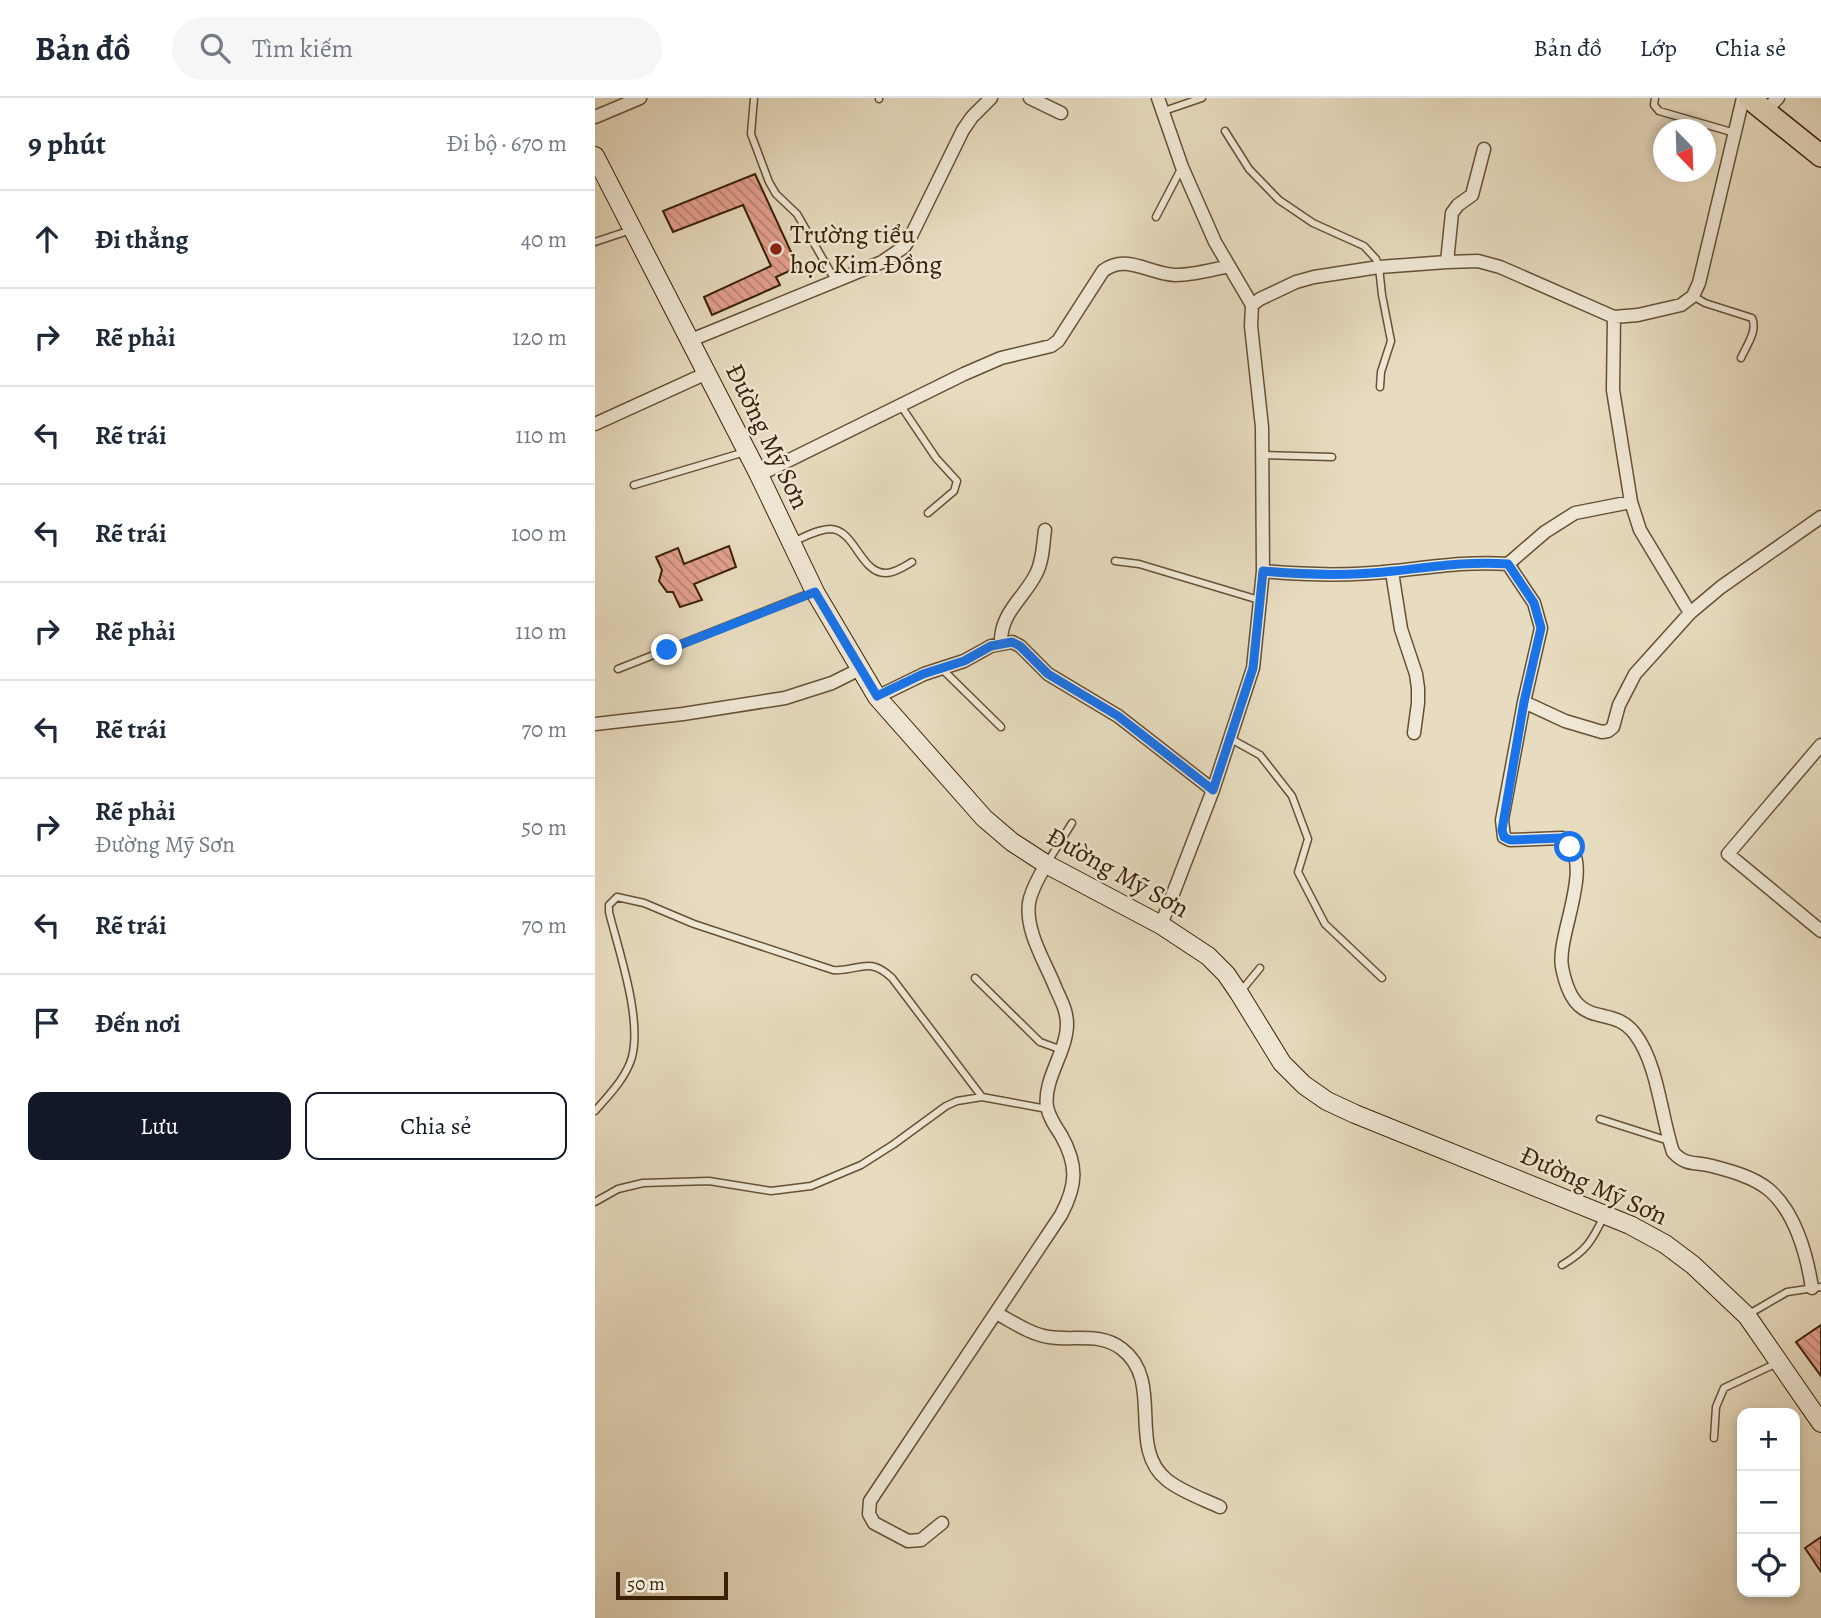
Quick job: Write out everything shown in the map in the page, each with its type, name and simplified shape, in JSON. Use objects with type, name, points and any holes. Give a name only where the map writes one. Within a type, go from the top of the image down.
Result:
[{"type":"highway","points":[[1764,102],[1821,156]]},
{"type":"street","points":[[595,117],[639,98]]},
{"type":"street","points":[[691,340],[882,262],[904,247],[963,130],[991,98]]},
{"type":"street","points":[[1030,98],[1061,113]]},
{"type":"street","points":[[1158,98],[1182,167],[1215,242],[1252,305],[1251,326],[1261,407],[1263,455],[1263,571],[1253,668],[1213,790],[1161,925]]},
{"type":"street","points":[[1252,305],[1296,282],[1379,267],[1478,261],[1500,267],[1614,317],[1681,305],[1693,296],[1699,284],[1743,98]]},
{"type":"street","points":[[1447,262],[1452,213],[1472,195],[1484,149]]},
{"type":"street","name":"Đường Mỹ Sơn","points":[[596,161],[708,373],[815,592],[860,669],[877,696],[983,818],[1012,842],[1047,864],[1161,925],[1208,956],[1240,993],[1282,1063],[1304,1085],[1327,1101],[1605,1214],[1665,1244],[1693,1265],[1747,1316],[1821,1423]]},
{"type":"street","points":[[759,475],[900,404],[1001,358],[1051,346],[1058,341],[1103,271],[1117,262],[1171,275],[1230,266]]},
{"type":"street","points":[[1614,317],[1613,390],[1631,502],[1640,530],[1691,613]]},
{"type":"street","points":[[595,424],[708,373]]},
{"type":"street","points":[[1263,571],[1298,574],[1392,572],[1465,563],[1508,564],[1545,532],[1575,513],[1631,502]]},
{"type":"street","points":[[1524,702],[1566,721],[1602,733],[1608,731],[1613,727],[1619,705],[1635,674],[1691,613],[1721,587],[1821,517]]},
{"type":"street","points":[[1001,643],[1005,620],[1040,566],[1045,530]]},
{"type":"street","points":[[1508,564],[1534,603],[1541,628],[1502,820],[1504,837],[1510,840],[1562,838],[1570,847],[1575,862],[1577,887],[1560,953],[1566,982],[1578,1007],[1621,1023],[1635,1034],[1649,1063],[1673,1152],[1681,1160],[1747,1177],[1767,1188],[1779,1200],[1817,1287]]},
{"type":"street","points":[[1392,572],[1401,629],[1417,681],[1418,703],[1414,733]]},
{"type":"street","points":[[877,696],[923,674],[964,661],[1001,643],[1012,642],[1020,646],[1048,674],[1118,716],[1213,790]]},
{"type":"street","points":[[595,724],[785,698],[832,683],[860,669]]},
{"type":"street","points":[[1819,927],[1728,854],[1821,745]]},
{"type":"street","points":[[942,1523],[921,1540],[908,1541],[874,1523],[869,1514],[870,1501],[1069,1201],[1074,1170],[1072,1157],[1047,1109],[1048,1090],[1066,1032],[1065,1011],[1036,941],[1029,912],[1033,891],[1047,864]]},
{"type":"street","points":[[996,1313],[1041,1335],[1071,1339],[1099,1338],[1123,1350],[1140,1373],[1145,1390],[1145,1427],[1155,1466],[1168,1482],[1220,1507]]},
{"type":"lane","points":[[754,98],[751,134],[769,182],[776,194],[797,214],[835,280]]},
{"type":"lane","points":[[1163,111],[1202,98]]},
{"type":"lane","points":[[1655,98],[1654,105],[1659,111],[1735,133]]},
{"type":"lane","points":[[1225,131],[1249,169],[1279,200],[1313,223],[1364,246],[1375,259],[1379,267],[1380,288],[1391,341],[1381,372],[1380,387]]},
{"type":"lane","points":[[1156,217],[1182,167]]},
{"type":"lane","points":[[595,242],[632,229]]},
{"type":"lane","points":[[1693,296],[1705,303],[1752,318],[1754,330],[1741,358]]},
{"type":"lane","points":[[900,404],[936,458],[957,481],[954,491],[928,513]]},
{"type":"lane","points":[[634,485],[747,451]]},
{"type":"lane","points":[[1263,455],[1332,457]]},
{"type":"lane","points":[[791,542],[821,531],[835,530],[843,535],[874,570],[887,573],[912,562]]},
{"type":"lane","points":[[1115,561],[1139,564],[1259,600]]},
{"type":"lane","points":[[618,669],[815,592]]},
{"type":"lane","points":[[942,669],[1001,727]]},
{"type":"lane","points":[[1231,739],[1260,755],[1292,796],[1308,839],[1298,872],[1325,924],[1382,978]]},
{"type":"lane","points":[[1047,864],[1072,823]]},
{"type":"lane","points":[[595,1111],[624,1076],[632,1059],[635,1037],[623,964],[609,912],[609,905],[617,897],[645,903],[694,924],[833,970],[841,971],[864,965],[882,969],[892,978],[982,1097]]},
{"type":"lane","points":[[1240,993],[1260,968]]},
{"type":"lane","points":[[975,978],[1039,1042],[1062,1050]]},
{"type":"lane","points":[[595,1202],[618,1189],[643,1183],[709,1181],[771,1191],[811,1186],[861,1165],[946,1105],[957,1101],[982,1097],[1047,1109]]},
{"type":"lane","points":[[1600,1119],[1669,1140]]},
{"type":"lane","points":[[1562,1265],[1581,1254],[1605,1214]]},
{"type":"lane","points":[[1747,1316],[1787,1292],[1817,1287]]},
{"type":"lane","points":[[1714,1438],[1716,1407],[1724,1388],[1779,1362]]},
{"type":"building","name":"Trường tiểu học Kim Đồng","points":[[755,174],[798,267],[776,277],[780,285],[712,315],[704,297],[771,266],[743,205],[673,232],[663,211]]},
{"type":"building","points":[[729,546],[736,567],[694,584],[702,600],[680,607],[673,592],[667,592],[659,581],[662,570],[656,557],[678,548],[684,564]]},
{"type":"building","points":[[1821,1325],[1821,1376],[1796,1342]]},
{"type":"building","points":[[1821,1537],[1821,1572],[1805,1548]]},
{"type":"place","name":"Trường tiểu học Kim Đồng","points":[[776,249]]},
{"type":"route","points":[[667,650],[815,592],[877,696],[923,674],[964,661],[991,646],[1012,642],[1020,646],[1048,674],[1118,716],[1213,790],[1253,668],[1263,571],[1298,574],[1392,572],[1465,563],[1508,564],[1534,603],[1541,628],[1524,702],[1502,830],[1504,837],[1510,840],[1562,838],[1570,847]]}]
